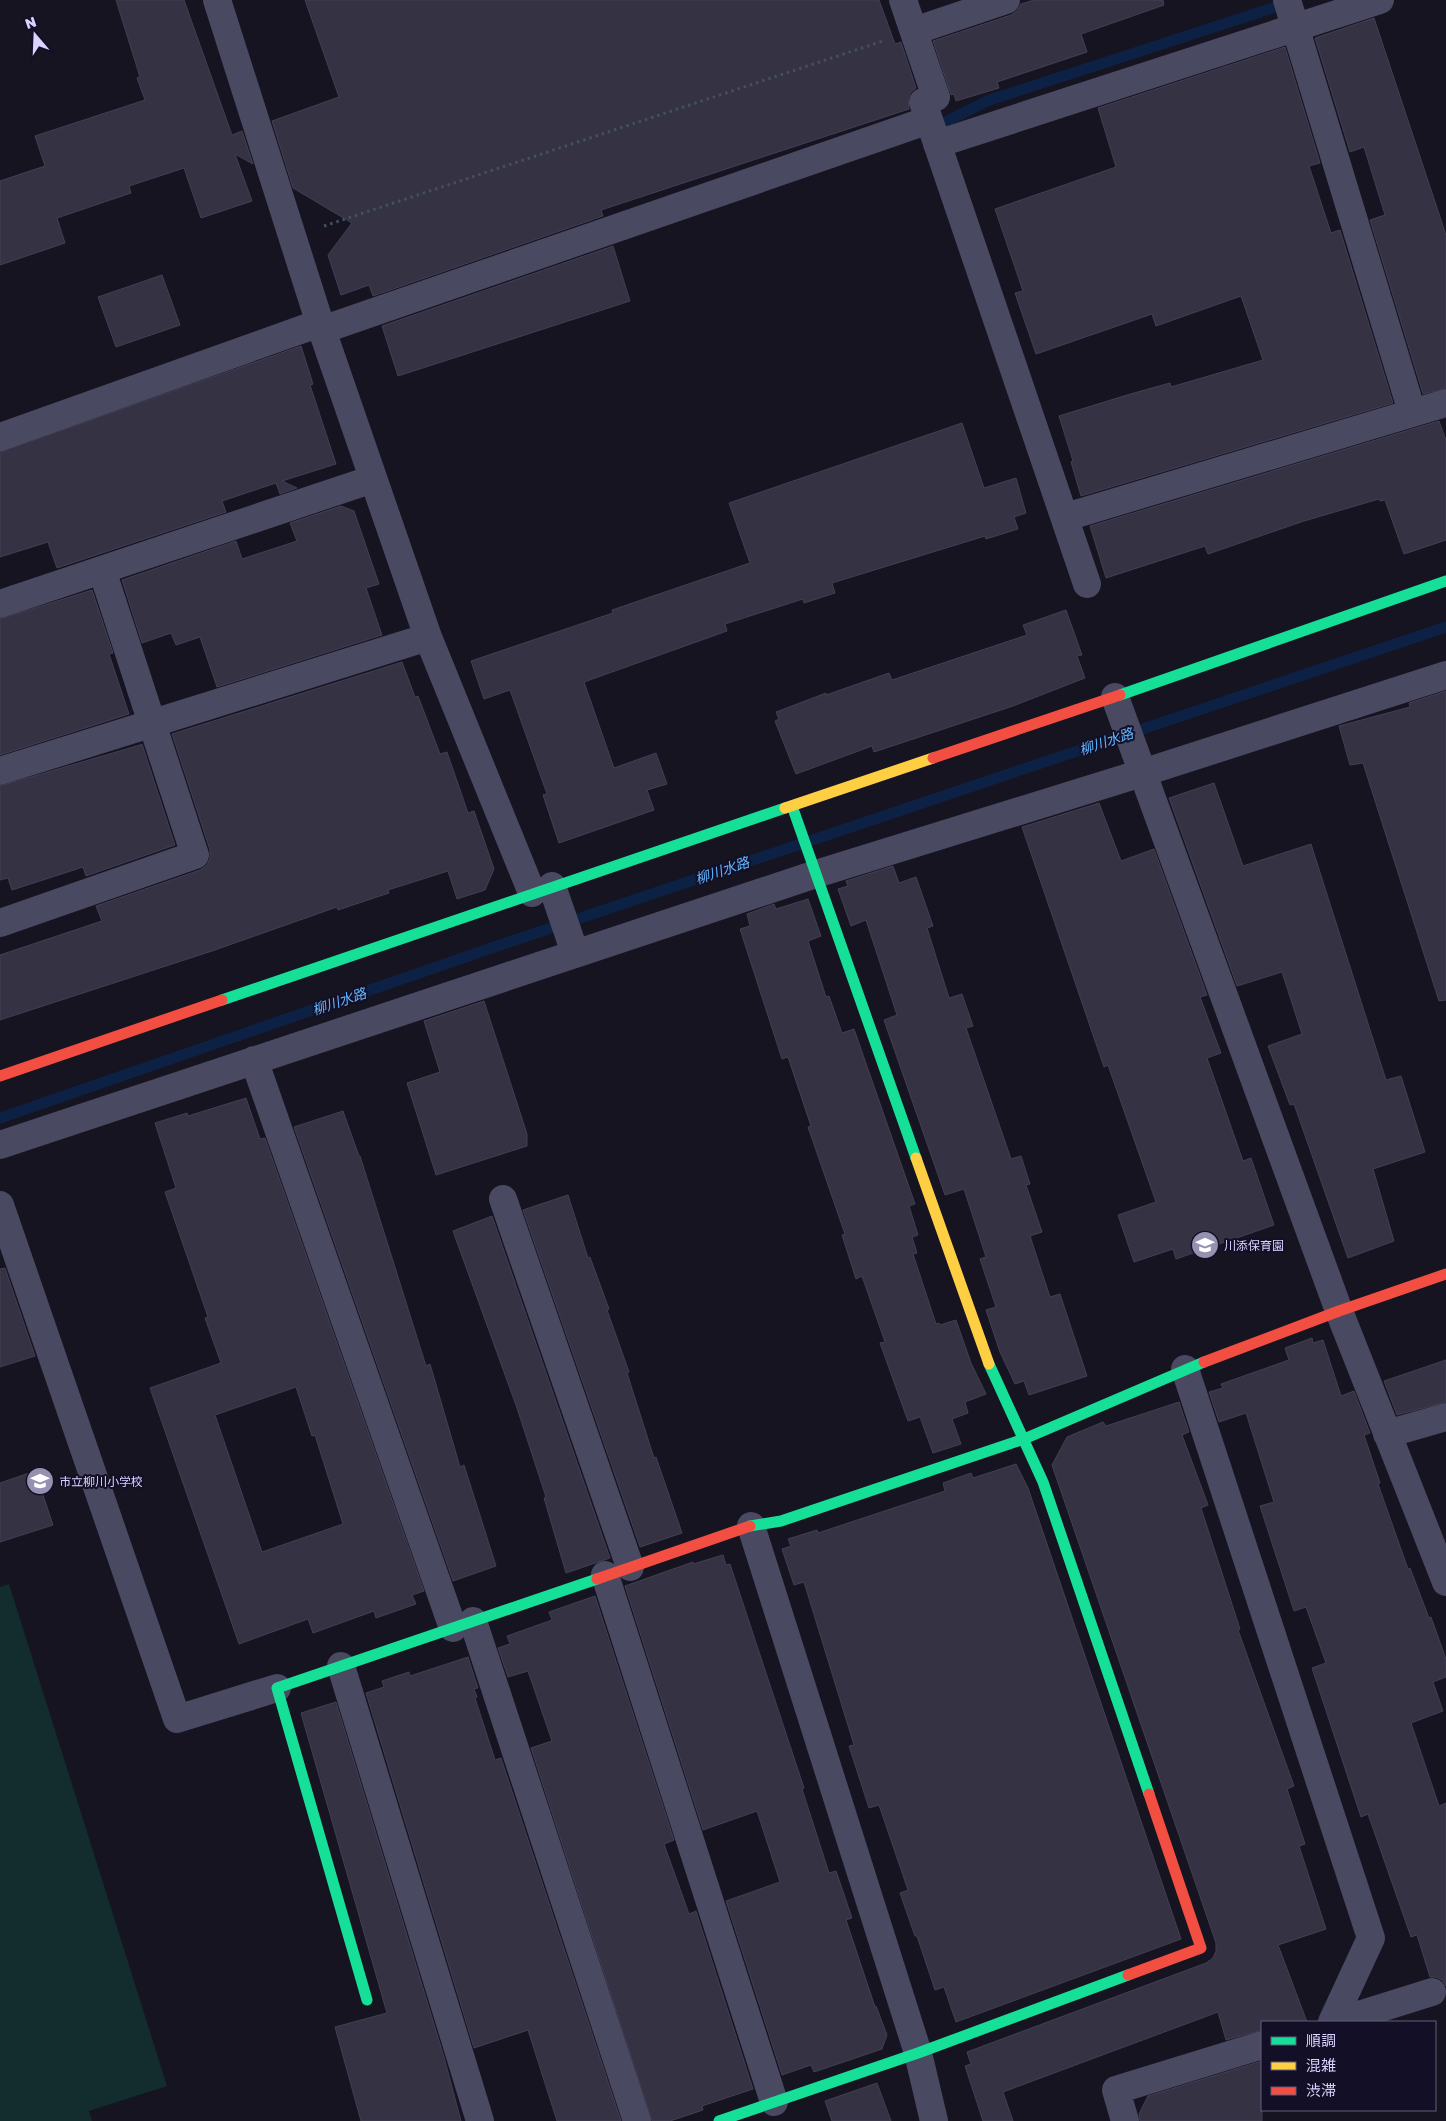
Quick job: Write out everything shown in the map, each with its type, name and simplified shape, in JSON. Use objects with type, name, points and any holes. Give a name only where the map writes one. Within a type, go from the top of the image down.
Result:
[{"type":"street","points":[[217,0],[321,326],[428,637],[542,890],[575,953]]},
{"type":"street","points":[[903,0],[936,97],[923,102],[1066,517],[1087,584]]},
{"type":"street","points":[[914,31],[1006,0]]},
{"type":"street","points":[[1287,0],[1412,412]]},
{"type":"street","points":[[0,437],[321,326],[933,132],[1296,28],[1380,0]]},
{"type":"street","points":[[1066,517],[1446,403]]},
{"type":"street","points":[[0,604],[373,478]]},
{"type":"street","points":[[0,923],[195,855],[102,570]]},
{"type":"street","points":[[0,1076],[542,890],[1115,697],[1446,581]]},
{"type":"street","points":[[0,771],[428,637]]},
{"type":"street","points":[[0,1145],[816,874],[1142,773],[1446,675]]},
{"type":"street","points":[[1115,697],[1339,1311],[1446,1581]]},
{"type":"street","points":[[719,2121],[918,2053],[1201,1948],[1043,1482],[986,1358],[792,806]]},
{"type":"street","points":[[254,1060],[463,1624],[637,2121]]},
{"type":"street","points":[[503,1199],[617,1571],[774,2102]]},
{"type":"street","points":[[0,1205],[176,1719],[277,1688],[751,1526],[781,1521],[1024,1439],[1185,1369],[1339,1311],[1446,1274]]},
{"type":"street","points":[[1185,1369],[1371,1938],[1334,2021]]},
{"type":"street","points":[[1387,1434],[1446,1417]]},
{"type":"street","points":[[751,1526],[918,2053],[934,2121]]},
{"type":"street","points":[[341,1666],[480,2121]]},
{"type":"street","points":[[277,1688],[367,2000]]},
{"type":"street","points":[[1337,2021],[1432,1992]]},
{"type":"street","points":[[1125,2121],[1116,2090],[1261,2045]]},
{"type":"path","points":[[293,236],[914,31]]},
{"type":"green space","points":[[9,1584],[167,2086],[89,2111],[92,2121],[0,2121],[0,1587]]},
{"type":"building","points":[[116,0],[184,0],[232,135],[242,131],[253,164],[235,154],[252,201],[201,218],[184,168],[129,186],[131,193],[57,218],[65,243],[0,265],[0,181],[45,166],[35,136],[145,100],[137,78],[140,77]]},
{"type":"building","points":[[305,0],[879,0],[895,44],[901,42],[916,88],[911,92],[908,99],[909,109],[601,210],[603,216],[373,296],[369,285],[341,295],[328,255],[352,223],[293,188],[272,121],[339,97]]},
{"type":"building","points":[[1034,0],[1163,0],[1164,5],[1081,34],[1087,52],[997,82],[999,88],[956,101],[954,94],[951,95],[933,41],[1011,15],[1017,11],[1021,4]]},
{"type":"building","points":[[1374,18],[1446,235],[1446,388],[1423,394],[1370,220],[1385,215],[1364,147],[1350,152],[1315,38]]},
{"type":"building","points":[[1285,47],[1320,163],[1309,166],[1331,233],[1340,230],[1393,403],[1081,496],[1071,462],[1073,461],[1059,416],[1170,383],[1171,387],[1263,360],[1241,296],[1156,326],[1152,314],[1036,354],[1015,293],[1023,291],[995,209],[1116,167],[1098,108]]},
{"type":"building","points":[[613,246],[630,301],[398,376],[382,326]]},
{"type":"building","points":[[162,275],[180,325],[116,347],[98,297]]},
{"type":"building","points":[[301,346],[313,384],[310,385],[336,464],[282,481],[297,488],[280,494],[276,483],[222,501],[226,512],[57,568],[48,542],[0,557],[0,452]]},
{"type":"building","points":[[1439,421],[1446,440],[1446,540],[1404,554],[1385,500],[1380,501],[1379,499],[1304,521],[1208,554],[1205,546],[1106,578],[1090,526]]},
{"type":"building","points":[[962,423],[984,488],[1016,478],[1026,513],[1014,517],[1018,529],[986,539],[985,536],[832,583],[835,593],[804,603],[803,599],[725,624],[727,631],[584,682],[614,768],[656,753],[667,784],[647,790],[654,810],[559,843],[543,795],[547,794],[510,690],[484,699],[471,661],[613,613],[612,610],[750,563],[729,503]]},
{"type":"building","points":[[341,506],[354,511],[379,584],[366,588],[382,635],[217,687],[200,637],[176,645],[171,633],[142,643],[122,580],[236,541],[242,559],[297,541],[290,523]]},
{"type":"building","points":[[92,590],[113,653],[109,654],[129,714],[0,755],[0,619]]},
{"type":"building","points":[[1066,610],[1082,655],[1077,656],[1085,678],[1013,706],[874,752],[872,746],[796,774],[775,721],[779,719],[776,712],[826,693],[826,695],[889,673],[892,680],[1027,635],[1023,625]]},
{"type":"building","points":[[402,662],[415,697],[418,696],[440,754],[447,752],[468,813],[474,811],[494,869],[485,890],[457,899],[448,871],[388,890],[389,893],[338,910],[337,907],[212,951],[0,1020],[0,955],[102,921],[96,906],[200,870],[207,865],[210,858],[210,850],[172,734]]},
{"type":"building","points":[[1446,691],[1446,1000],[1439,1001],[1363,763],[1350,765],[1339,726],[1410,707],[1409,703]]},
{"type":"building","points":[[142,744],[175,845],[86,876],[83,867],[12,890],[8,878],[0,880],[0,786]]},
{"type":"building","points":[[1214,783],[1243,866],[1311,844],[1386,1080],[1401,1076],[1425,1152],[1373,1169],[1394,1241],[1348,1258],[1294,1104],[1290,1105],[1268,1046],[1302,1034],[1282,972],[1237,986],[1169,798]]},
{"type":"building","points":[[1099,803],[1121,861],[1154,849],[1207,995],[1200,997],[1221,1053],[1207,1058],[1243,1161],[1251,1158],[1274,1225],[1176,1259],[1173,1249],[1134,1262],[1118,1215],[1156,1202],[1108,1065],[1104,1067],[1022,827]]},
{"type":"building","points":[[893,866],[899,883],[916,877],[933,926],[927,928],[949,998],[962,994],[973,1026],[966,1028],[1011,1159],[1021,1156],[1030,1184],[1026,1185],[1042,1232],[1030,1236],[1050,1297],[1060,1294],[1087,1376],[1029,1395],[1024,1381],[1015,1384],[1000,1352],[986,1310],[996,1307],[980,1259],[986,1257],[964,1189],[945,1195],[884,1020],[897,1015],[866,920],[851,926],[838,889],[848,886],[846,881]]},
{"type":"building","points":[[808,899],[821,936],[808,941],[826,997],[829,996],[842,1033],[854,1029],[915,1204],[909,1206],[918,1235],[912,1237],[917,1253],[913,1254],[936,1324],[939,1323],[940,1325],[956,1320],[971,1363],[986,1394],[965,1402],[968,1413],[952,1419],[961,1444],[933,1453],[920,1417],[908,1421],[880,1343],[885,1342],[862,1276],[856,1279],[842,1235],[845,1234],[808,1127],[811,1126],[788,1057],[782,1059],[740,929],[750,926],[747,914],[774,904],[776,909]]},
{"type":"building","points":[[484,1001],[527,1134],[527,1146],[436,1175],[407,1083],[440,1072],[424,1021]]},
{"type":"building","points":[[246,1098],[260,1139],[265,1138],[424,1591],[412,1595],[416,1604],[376,1618],[374,1611],[313,1633],[308,1619],[239,1644],[150,1388],[221,1363],[205,1318],[208,1317],[165,1192],[176,1188],[155,1123],[187,1113],[188,1116]],"holes":[[[296,1387],[312,1436],[315,1435],[343,1524],[262,1552],[215,1415]]]},
{"type":"building","points":[[343,1111],[360,1156],[426,1366],[430,1364],[460,1467],[464,1465],[496,1566],[453,1581],[294,1127]]},
{"type":"building","points":[[568,1195],[588,1258],[590,1257],[609,1309],[607,1310],[629,1372],[627,1373],[654,1458],[656,1457],[682,1533],[640,1547],[523,1210]]},
{"type":"building","points":[[492,1216],[610,1558],[566,1573],[544,1498],[546,1497],[517,1408],[453,1231]]},
{"type":"building","points":[[5,1268],[35,1356],[0,1367],[0,1269]]},
{"type":"building","points":[[1312,1338],[1313,1343],[1323,1340],[1341,1396],[1354,1391],[1370,1433],[1364,1435],[1380,1483],[1378,1484],[1408,1569],[1410,1568],[1429,1618],[1431,1617],[1446,1659],[1446,1677],[1433,1682],[1443,1711],[1411,1723],[1439,1806],[1446,1803],[1446,1986],[1442,1980],[1430,1977],[1417,1935],[1411,1937],[1368,1814],[1361,1817],[1312,1668],[1326,1663],[1306,1607],[1294,1611],[1260,1506],[1274,1502],[1246,1413],[1219,1422],[1209,1392],[1223,1388],[1221,1384],[1289,1360],[1285,1348]]},
{"type":"building","points":[[1446,1360],[1446,1402],[1397,1415],[1384,1381]]},
{"type":"building","points":[[1179,1402],[1189,1432],[1182,1435],[1208,1505],[1201,1508],[1240,1629],[1238,1630],[1294,1786],[1287,1789],[1305,1844],[1299,1846],[1326,1929],[1278,1945],[1307,2021],[1261,2021],[1261,2030],[1226,2040],[1218,2012],[1003,2092],[1013,2121],[983,2121],[965,2066],[971,2064],[967,2052],[1206,1963],[1213,1958],[1216,1951],[1216,1943],[1052,1465],[1067,1437],[1103,1422],[1106,1426]]},
{"type":"building","points":[[1016,1464],[1028,1488],[1181,1939],[956,2022],[944,1987],[935,1990],[917,1936],[915,1936],[900,1893],[908,1890],[879,1805],[869,1808],[849,1746],[854,1745],[804,1582],[794,1585],[782,1549],[791,1546],[788,1539],[817,1530],[818,1533],[945,1491],[943,1483],[971,1473],[973,1478]]},
{"type":"building","points":[[35,1471],[53,1525],[0,1542],[0,1483]]},
{"type":"building","points":[[723,1555],[726,1565],[730,1564],[804,1788],[802,1789],[829,1873],[836,1871],[852,1918],[846,1920],[875,2007],[887,2035],[882,2049],[814,2072],[811,2065],[782,2075],[726,1901],[780,1882],[757,1811],[703,1830],[625,1586],[693,1562],[693,1564]]},
{"type":"building","points":[[595,1596],[674,1840],[664,1844],[689,1914],[696,1911],[753,2089],[702,2106],[703,2110],[670,2121],[652,2121],[531,1748],[552,1741],[528,1671],[508,1677],[498,1648],[510,1644],[507,1636],[552,1620],[549,1612]]},
{"type":"building","points":[[468,1657],[478,1688],[474,1689],[477,1697],[475,1698],[495,1760],[501,1758],[621,2121],[557,2121],[528,2030],[474,2048],[366,1693],[384,1687],[382,1681],[409,1672],[410,1676]]},
{"type":"building","points":[[336,1702],[444,2057],[461,2121],[361,2121],[335,2027],[387,2013],[301,1713]]},
{"type":"building","points":[[1261,2061],[1262,2121],[1140,2121],[1139,2114],[1148,2096]]},
{"type":"building","points":[[877,2083],[891,2121],[832,2121],[825,2101]]},
{"type":"waterway","points":[[947,121],[987,101],[1288,3]]},
{"type":"waterway","name":"柳川水路","points":[[0,1118],[506,943],[1446,627]]},
{"type":"traffic: fast","points":[[1120,695],[1446,581]]},
{"type":"traffic: fast","points":[[792,806],[916,1158]]},
{"type":"traffic: fast","points":[[222,1000],[785,808]]},
{"type":"traffic: fast","points":[[750,1526],[781,1521],[1024,1439],[1204,1362]]},
{"type":"traffic: fast","points":[[989,1364],[1043,1482],[1149,1794]]},
{"type":"traffic: fast","points":[[367,2000],[277,1688],[597,1579]]},
{"type":"traffic: fast","points":[[719,2121],[918,2053],[1128,1975]]},
{"type":"traffic: slow","points":[[785,808],[933,758]]},
{"type":"traffic: slow","points":[[916,1158],[989,1364]]},
{"type":"traffic: jam","points":[[933,758],[1120,695]]},
{"type":"traffic: jam","points":[[0,1076],[222,1000]]},
{"type":"traffic: jam","points":[[1204,1362],[1339,1311],[1446,1274]]},
{"type":"traffic: jam","points":[[597,1579],[750,1526]]},
{"type":"traffic: jam","points":[[1128,1975],[1201,1948],[1149,1794]]},
{"type":"place","name":"川添保育園","points":[[1205,1245]]},
{"type":"place","name":"市立柳川小学校","points":[[40,1481]]}]
